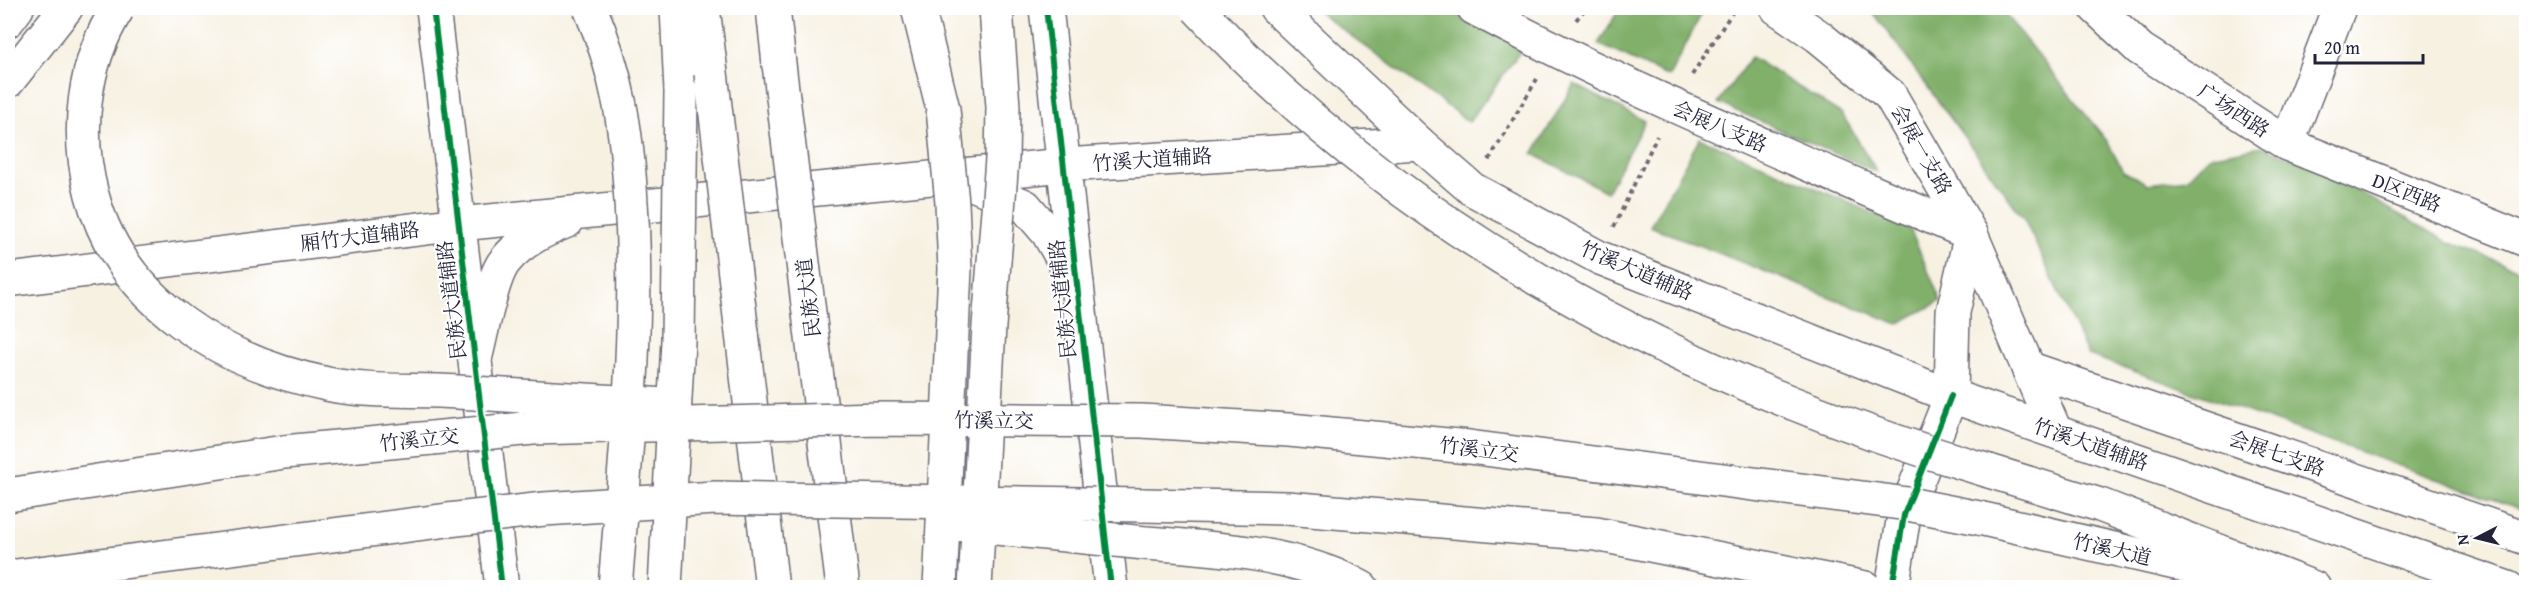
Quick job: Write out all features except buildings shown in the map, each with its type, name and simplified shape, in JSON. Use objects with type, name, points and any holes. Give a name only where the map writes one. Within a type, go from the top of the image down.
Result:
[{"type":"main road","points":[[8,20],[17,8]]},
{"type":"main road","points":[[8,81],[66,8]]},
{"type":"main road","points":[[118,8],[96,51],[86,93],[83,143],[87,177],[93,199],[113,247],[129,271],[177,320],[210,342],[243,358],[288,373],[327,384],[364,389],[455,391],[880,419]]},
{"type":"main road","name":"民族大道辅路","points":[[433,8],[502,588]]},
{"type":"main road","points":[[590,8],[616,79],[626,132],[634,242],[634,345],[615,588]]},
{"type":"main road","points":[[665,588],[678,341],[681,92],[677,8]]},
{"type":"main road","points":[[703,8],[772,588]]},
{"type":"main road","name":"民族大道","points":[[773,8],[843,588]]},
{"type":"main road","points":[[918,8],[943,110],[952,203],[955,269],[940,588]]},
{"type":"main road","points":[[975,588],[989,326],[1002,159],[1003,106],[996,8]]},
{"type":"main road","name":"民族大道辅路","points":[[1046,8],[1111,588]]},
{"type":"main road","points":[[1197,8],[1299,107],[1412,198],[1472,239],[1579,305],[1663,348],[1788,404],[1883,438],[2100,505],[2314,588]]},
{"type":"main road","points":[[1276,8],[1419,142]]},
{"type":"main road","name":"会展八支路","points":[[1474,8],[1554,51],[1672,105],[1971,234]]},
{"type":"main road","name":"会展一支路","points":[[1777,8],[1818,36],[1890,95],[1971,234],[2055,431]]},
{"type":"main road","name":"广场西路","points":[[2096,8],[2140,49],[2287,144],[2338,8]]},
{"type":"main road","name":"竹溪大道辅路","points":[[749,196],[1064,165],[1419,142],[1472,189],[1599,258],[1951,396],[2508,588]]},
{"type":"main road","name":"D区西路","points":[[2287,144],[2526,240]]},
{"type":"main road","points":[[909,180],[980,186],[1025,207],[1048,233],[1077,284]]},
{"type":"main road","name":"厢竹大道辅路","points":[[8,280],[459,224],[749,196]]},
{"type":"main road","points":[[475,359],[489,300],[504,262],[534,234],[591,211]]},
{"type":"main road","points":[[1892,588],[1904,515],[1951,396],[1953,312],[1971,234]]},
{"type":"main road","name":"会展七支路","points":[[2028,368],[2526,538]]},
{"type":"main road","name":"竹溪立交","points":[[8,495],[284,452],[534,428],[880,419],[1142,421],[1288,430],[1481,449],[1908,504],[1979,518]]},
{"type":"main road","points":[[8,577],[241,548],[380,527],[544,509],[739,498],[1299,509],[1596,534],[1865,588]]},
{"type":"main road","points":[[697,500],[1227,551],[1320,569],[1362,588]]},
{"type":"main road","name":"竹溪大道","points":[[1979,518],[2280,588]]},
{"type":"path","points":[[1472,189],[1554,51],[1586,8]]},
{"type":"green space","points":[[1313,8],[1443,8],[1525,45],[1469,122]]},
{"type":"green space","points":[[1620,8],[1689,8],[1701,15],[1669,77],[1598,44]]},
{"type":"green space","points":[[1870,8],[2000,8],[2107,141],[2123,171],[2148,184],[2187,179],[2209,156],[2261,146],[2319,169],[2448,242],[2526,273],[2526,511],[2088,355],[2024,219]]},
{"type":"green space","points":[[1751,57],[1842,114],[1877,172],[1718,103]]},
{"type":"green space","points":[[1574,84],[1645,121],[1607,192],[1533,154]]},
{"type":"green space","points":[[1700,138],[1910,229],[1941,301],[1898,324],[1650,226]]},
{"type":"cycle path","points":[[433,8],[502,588]]},
{"type":"cycle path","points":[[1046,8],[1111,588]]},
{"type":"cycle path","points":[[1892,588],[1904,515],[1951,396]]}]
